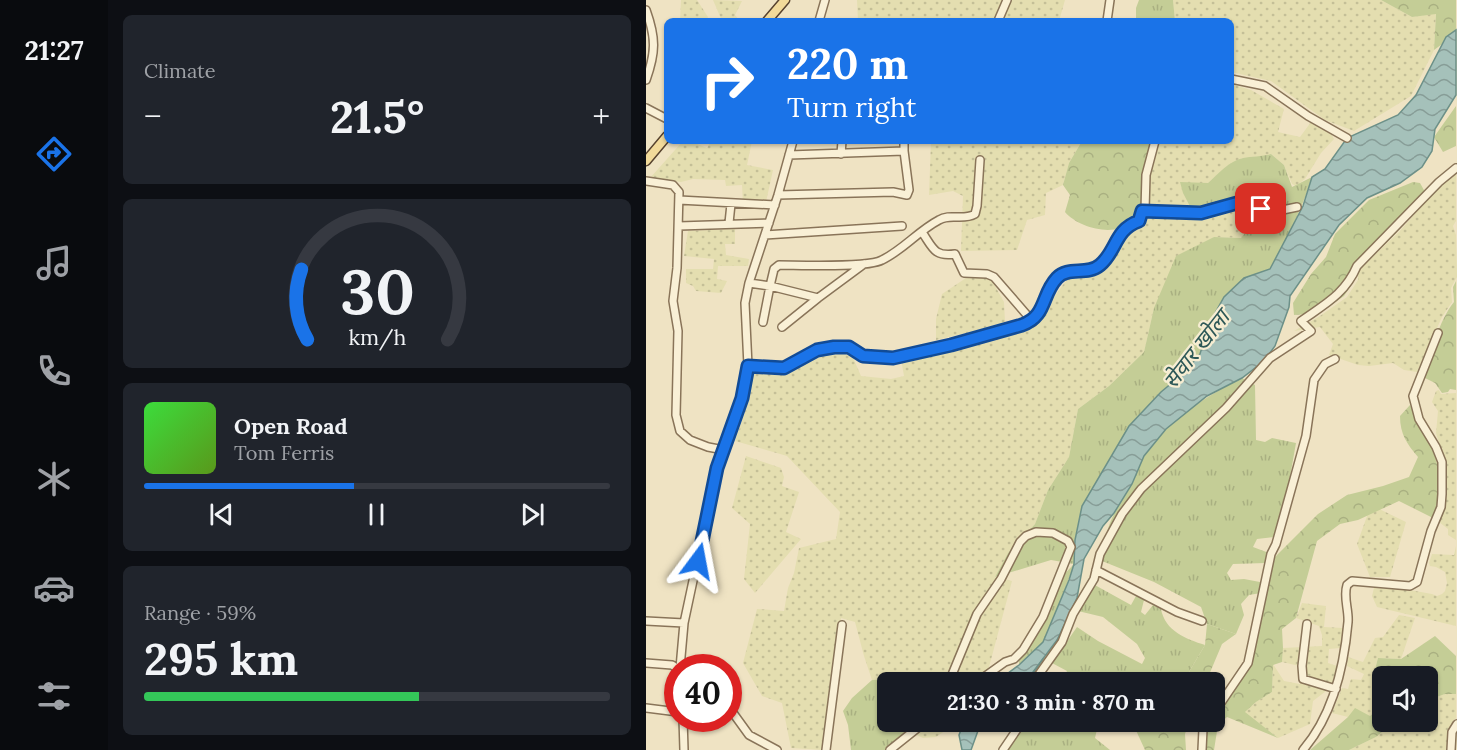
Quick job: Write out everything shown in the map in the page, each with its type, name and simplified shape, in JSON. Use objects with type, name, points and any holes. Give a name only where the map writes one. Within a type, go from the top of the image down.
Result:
[{"type":"main road","points":[[770,18],[785,0]]},
{"type":"main road","points":[[646,161],[664,140]]},
{"type":"street","points":[[821,18],[825,0]]},
{"type":"street","points":[[999,18],[1007,0]]},
{"type":"street","points":[[1107,18],[1110,0]]},
{"type":"street","points":[[646,10],[652,33],[654,57],[646,80]]},
{"type":"street","points":[[1234,80],[1265,86],[1308,116],[1347,138]]},
{"type":"street","points":[[646,108],[664,117]]},
{"type":"street","points":[[681,654],[684,622],[717,468],[742,398],[748,366],[745,303],[749,283],[792,144]]},
{"type":"street","points":[[841,154],[842,144]]},
{"type":"street","points":[[778,195],[893,192],[907,195],[909,190],[904,144]]},
{"type":"street","points":[[748,366],[784,368],[817,350],[834,347],[849,347],[863,356],[893,358],[951,345],[1033,321],[1039,315],[1049,290],[1057,278],[1064,272],[1089,271],[1099,267],[1123,230],[1139,221],[1142,211],[1145,210],[1146,175],[1154,144]]},
{"type":"street","points":[[789,155],[904,151]]},
{"type":"street","points":[[763,322],[774,269],[779,265],[864,264],[880,261],[907,245],[945,217],[970,217],[975,214],[980,160]]},
{"type":"street","points":[[1041,672],[1062,642],[1073,614],[1094,579],[1100,554],[1122,514],[1141,489],[1226,408],[1270,358],[1311,332],[1301,321],[1341,292],[1351,280],[1357,266],[1439,182],[1456,168]]},
{"type":"street","points":[[646,181],[673,185],[679,192],[678,268],[673,302],[678,331],[676,415],[680,431],[690,440],[724,450]]},
{"type":"street","points":[[679,200],[775,205]]},
{"type":"street","points":[[1142,211],[1201,213],[1237,203],[1273,212],[1297,207]]},
{"type":"street","points":[[729,223],[731,204]]},
{"type":"street","points":[[679,226],[769,223]]},
{"type":"street","points":[[765,235],[902,226]]},
{"type":"street","points":[[922,232],[938,254],[958,256],[964,273],[987,274],[994,277],[1033,321]]},
{"type":"street","points":[[782,327],[864,264]]},
{"type":"street","points":[[749,283],[818,298]]},
{"type":"street","points":[[1303,750],[1316,735],[1336,689],[1348,620],[1345,592],[1347,585],[1352,581],[1410,586],[1417,582],[1431,531],[1441,507],[1442,462],[1419,419],[1412,396],[1438,333]]},
{"type":"street","points":[[1225,697],[1248,663],[1271,554],[1276,544],[1306,435],[1314,380],[1325,364],[1335,359]]},
{"type":"street","points":[[953,672],[977,614],[1001,579],[1020,542],[1026,536],[1036,532],[1045,531],[1061,536],[1068,541],[1071,548],[1043,617],[1023,650],[1014,659],[1005,662],[991,672]]},
{"type":"street","points":[[1096,570],[1177,612],[1202,621]]},
{"type":"street","points":[[646,621],[684,622]]},
{"type":"street","points":[[1307,624],[1302,666],[1303,679],[1336,689]]},
{"type":"street","points":[[826,750],[842,625]]},
{"type":"street","points":[[646,663],[664,664]]},
{"type":"street","points":[[646,708],[664,710]]},
{"type":"street","points":[[1451,750],[1452,732],[1456,724]]},
{"type":"street","points":[[742,725],[749,735],[777,750]]},
{"type":"street","points":[[683,732],[684,750]]},
{"type":"street","points":[[890,750],[912,732]]},
{"type":"street","points":[[1003,750],[1015,732]]},
{"type":"street","points":[[1202,750],[1203,732]]},
{"type":"shaded area","points":[[681,0],[697,0],[708,17],[708,18],[680,18]]},
{"type":"shaded area","points":[[713,0],[742,1],[735,15],[738,18],[721,18]]},
{"type":"shaded area","points":[[857,0],[1065,0],[1060,18],[858,18]]},
{"type":"shaded area","points":[[1173,0],[1381,0],[1412,17],[1436,13],[1434,50],[1411,96],[1354,131],[1325,120],[1271,81],[1234,73],[1234,18],[1175,18]]},
{"type":"shaded area","points":[[1234,85],[1251,90],[1284,109],[1278,132],[1300,137],[1311,122],[1331,134],[1334,139],[1321,153],[1305,179],[1296,186],[1292,184],[1284,165],[1271,154],[1261,158],[1242,158],[1227,166],[1208,183],[1238,205],[1262,212],[1241,238],[1214,237],[1154,308],[1144,352],[1109,386],[1078,409],[1069,457],[1048,490],[1035,524],[1008,553],[995,577],[1012,581],[988,672],[877,672],[877,680],[872,680],[855,622],[841,618],[823,750],[791,748],[782,703],[762,696],[743,663],[757,609],[784,611],[799,548],[836,539],[840,512],[787,456],[735,441],[745,412],[750,370],[789,371],[829,350],[851,353],[861,376],[891,379],[904,376],[901,359],[1034,325],[1068,278],[1096,271],[1109,261],[1120,228],[1131,221],[1153,144],[1234,144]]},
{"type":"shaded area","points":[[680,144],[697,144],[707,148],[709,144],[751,144],[747,165],[773,170],[766,202],[743,204],[742,185],[726,186],[725,180],[693,179],[681,182],[650,178]]},
{"type":"shaded area","points":[[931,144],[1080,144],[1069,163],[1063,185],[1046,193],[1045,215],[1027,220],[1017,250],[961,251],[963,196],[953,191],[929,195]]},
{"type":"shaded area","points":[[1456,174],[1456,221],[1453,226],[1456,235],[1457,277],[1451,288],[1452,302],[1442,317],[1417,372],[1404,370],[1393,363],[1358,365],[1329,355],[1333,344],[1320,327],[1294,331],[1347,297],[1358,280],[1358,271],[1398,233],[1445,180]]},
{"type":"shaded area","points":[[735,229],[735,244],[725,244],[726,255],[749,259],[748,266],[718,266],[717,279],[727,281],[721,293],[696,291],[693,286],[686,283],[686,269],[713,269],[714,259],[684,256],[688,231]]},
{"type":"shaded area","points":[[969,276],[991,279],[1004,302],[1005,322],[936,340],[936,319],[942,294]]},
{"type":"shaded area","points":[[1439,390],[1441,394],[1456,393],[1456,540],[1448,535],[1448,529],[1439,522],[1444,510],[1446,494],[1445,463],[1436,433],[1438,411],[1432,402],[1436,391]]},
{"type":"shaded area","points":[[746,456],[781,468],[784,477],[782,486],[799,492],[786,532],[801,539],[755,593],[744,579],[750,524],[732,508]]},
{"type":"shaded area","points":[[1371,505],[1406,522],[1390,577],[1370,577],[1357,544]]},
{"type":"shaded area","points":[[1456,546],[1456,626],[1377,607],[1372,596],[1374,588],[1404,589],[1437,596],[1442,594],[1447,583],[1445,572],[1430,566],[1429,563],[1432,554],[1454,555]]},
{"type":"shaded area","points":[[1302,603],[1326,606],[1324,627],[1343,628],[1340,648],[1329,649],[1328,663],[1337,666],[1334,685],[1313,701],[1310,724],[1278,738],[1244,713],[1272,692],[1273,664],[1284,681],[1300,684],[1304,667],[1282,662],[1283,648],[1322,646],[1319,626],[1296,618]]},
{"type":"shaded area","points":[[1399,615],[1415,618],[1401,659],[1378,658],[1376,666],[1372,666],[1372,714],[1348,717],[1332,713],[1342,688],[1348,689],[1351,679],[1361,680],[1364,674],[1347,666],[1348,657],[1363,662],[1375,638],[1383,637]]},
{"type":"shaded area","points":[[1456,694],[1452,750],[1349,750],[1382,732],[1438,732],[1438,696]]},
{"type":"shaded area","points":[[910,732],[943,732],[936,737],[923,738]]},
{"type":"green space","points":[[1139,0],[1173,0],[1175,18],[1136,18]]},
{"type":"green space","points":[[1381,0],[1456,0],[1456,34],[1434,50],[1436,14],[1412,17]]},
{"type":"green space","points":[[1456,106],[1456,146],[1443,152],[1434,137]]},
{"type":"green space","points":[[1080,144],[1154,144],[1144,209],[1138,220],[1120,228],[1106,230],[1090,227],[1070,217],[1065,212],[1070,195],[1063,185],[1069,163]]},
{"type":"green space","points":[[1271,154],[1284,165],[1292,187],[1312,177],[1293,224],[1270,270],[1244,278],[1209,324],[1200,354],[1185,372],[1161,392],[1129,426],[1082,506],[1075,540],[1074,564],[1051,560],[995,577],[1008,553],[1035,524],[1048,490],[1069,457],[1078,409],[1109,386],[1144,352],[1154,308],[1176,256],[1214,237],[1241,238],[1261,213],[1238,205],[1195,216],[1180,182],[1208,183],[1233,162],[1246,157]]},
{"type":"green space","points":[[1413,182],[1420,183],[1425,192],[1419,204],[1394,235],[1354,271],[1354,281],[1344,296],[1320,313],[1294,315],[1293,303],[1311,274],[1326,257],[1335,234],[1369,200]]},
{"type":"green space","points":[[1456,281],[1456,390],[1450,389],[1442,393],[1435,383],[1425,378],[1425,374],[1440,327],[1454,302],[1453,287]]},
{"type":"green space","points":[[1242,378],[1255,385],[1256,440],[1265,442],[1272,438],[1296,443],[1288,488],[1274,537],[1257,539],[1253,547],[1269,553],[1266,563],[1233,564],[1227,573],[1231,580],[1244,579],[1260,582],[1261,593],[1249,595],[1241,604],[1244,615],[1236,634],[1207,624],[1201,607],[1154,582],[1102,561],[1104,542],[1112,517],[1132,484],[1143,458],[1155,442],[1165,430],[1189,410]]},
{"type":"green space","points":[[1410,405],[1436,459],[1440,486],[1433,518],[1399,501],[1358,520],[1340,524],[1317,541],[1296,618],[1282,629],[1282,662],[1273,665],[1272,692],[1245,712],[1278,738],[1227,717],[1225,719],[1225,703],[1246,672],[1254,648],[1274,558],[1318,514],[1347,495],[1409,477],[1418,457],[1405,438],[1400,416]]},
{"type":"green space","points":[[1074,564],[1043,642],[1019,665],[1019,653],[1040,619],[1051,588]]},
{"type":"green space","points":[[1093,584],[1131,605],[1136,596],[1144,600],[1141,612],[1145,615],[1153,605],[1161,609],[1167,623],[1177,633],[1205,645],[1189,672],[1066,672],[1052,663],[1077,627],[1142,664],[1145,658],[1137,644],[1103,617],[1078,611]]},
{"type":"green space","points":[[1207,624],[1236,634],[1222,644],[1210,672],[1189,672],[1205,645]]},
{"type":"green space","points":[[1435,636],[1456,656],[1456,694],[1438,696],[1438,666],[1376,666],[1378,658],[1401,659]]},
{"type":"green space","points":[[872,680],[877,680],[877,732],[910,732],[886,750],[851,750],[848,725],[843,711],[852,698]]},
{"type":"green space","points":[[1355,708],[1370,716],[1372,714],[1372,732],[1382,732],[1376,737],[1349,750],[1310,750],[1348,717]]},
{"type":"green space","points":[[1019,732],[1096,732],[1095,738],[1110,750],[1007,750]]},
{"type":"green space","points":[[1137,732],[1186,732],[1186,750],[1145,750]]},
{"type":"green space","points":[[1205,732],[1217,732],[1214,750],[1205,750],[1203,735]]},
{"type":"water","points":[[1456,30],[1456,95],[1435,129],[1432,151],[1422,167],[1400,183],[1367,198],[1339,225],[1290,296],[1289,307],[1275,346],[1264,361],[1242,378],[1207,396],[1166,429],[1144,456],[1132,484],[1084,559],[1077,598],[1057,640],[1033,672],[1010,672],[1043,642],[1074,564],[1075,540],[1082,506],[1129,426],[1161,392],[1185,372],[1200,354],[1209,324],[1224,297],[1244,278],[1270,269],[1303,206],[1312,177],[1325,169],[1347,138],[1398,115],[1416,95],[1446,37]]},
{"type":"water","points":[[960,732],[978,732],[971,750],[962,750]]},
{"type":"waterway","name":"सेवार खोला","points":[[1034,672],[1043,659]]},
{"type":"route","points":[[698,561],[717,468],[734,425],[748,366],[784,368],[801,361],[817,350],[834,347],[849,347],[863,356],[893,358],[1022,325],[1033,321],[1039,315],[1049,290],[1064,272],[1089,271],[1099,267],[1123,230],[1139,221],[1142,211],[1201,213],[1237,203],[1261,209]]}]
